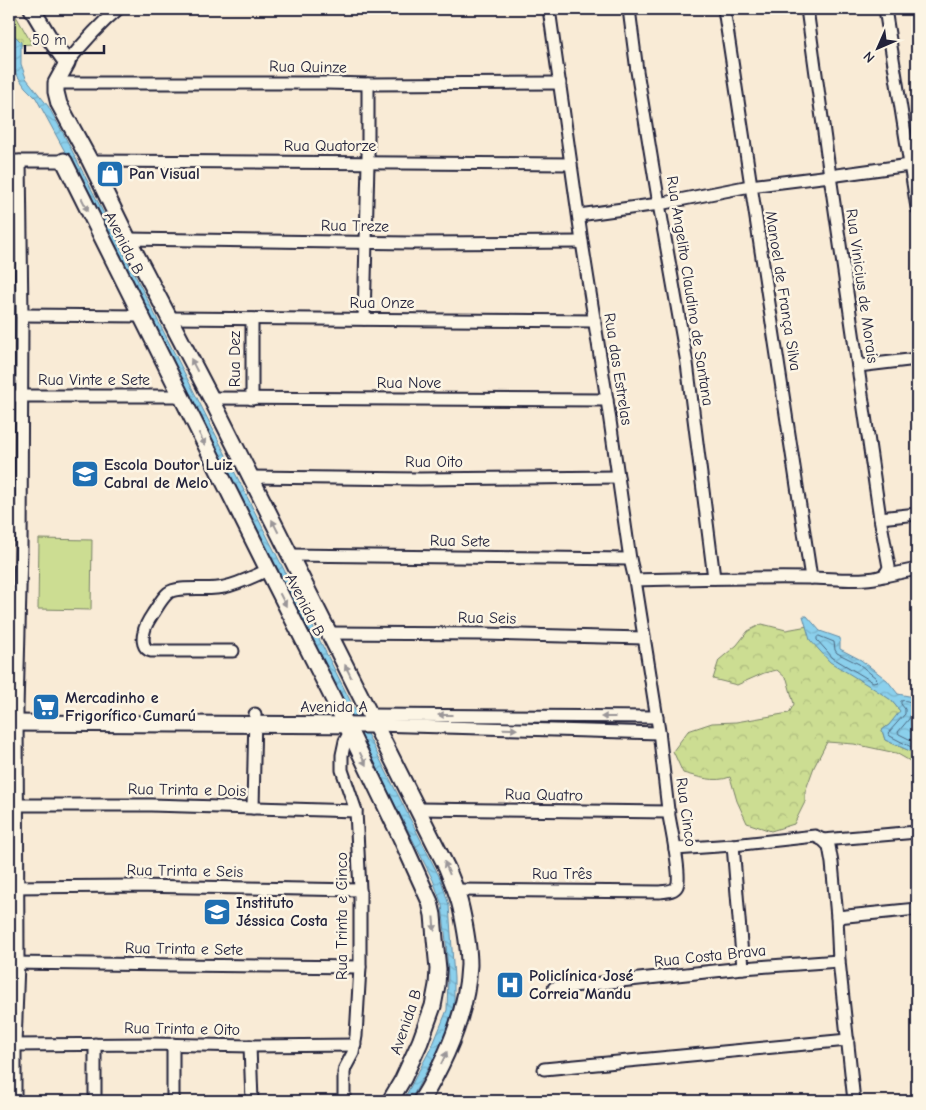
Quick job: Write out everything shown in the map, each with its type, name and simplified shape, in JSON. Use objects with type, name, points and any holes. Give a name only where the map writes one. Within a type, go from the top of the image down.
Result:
[{"type":"main road","points":[[32,9],[67,63],[56,83]]},
{"type":"main road","name":"Avenida B","points":[[56,83],[59,104],[211,398],[329,633],[370,720],[419,809],[447,868],[455,890],[461,907],[467,940],[469,964],[465,991],[455,1033],[421,1101]]},
{"type":"main road","points":[[64,161],[89,161]]},
{"type":"main road","name":"Avenida B","points":[[64,161],[180,396],[346,722],[430,902],[438,969],[433,1006],[420,1042],[403,1079],[390,1101]]},
{"type":"main road","name":"Avenida A","points":[[13,718],[255,719],[346,722],[370,720]]},
{"type":"street","points":[[67,63],[102,22],[118,9]]},
{"type":"street","name":"Rua das Estrelas","points":[[550,9],[582,242],[630,559],[659,733]]},
{"type":"street","name":"Rua Angelito Claudino de Santana","points":[[629,9],[637,71],[687,363],[714,578]]},
{"type":"street","name":"Manoel de França Silva","points":[[724,9],[811,578]]},
{"type":"street","name":"Rua Vinicius de Morais","points":[[807,9],[886,571]]},
{"type":"street","points":[[885,9],[914,164],[917,208]]},
{"type":"street","name":"Rua Quinze","points":[[56,83],[560,83]]},
{"type":"street","points":[[364,319],[368,84]]},
{"type":"street","points":[[14,1101],[12,1045],[13,887],[17,805],[13,718],[15,556],[21,475],[22,315],[14,160],[64,161]]},
{"type":"street","name":"Rua Quatorze","points":[[89,161],[571,164]]},
{"type":"street","points":[[578,215],[659,204],[750,186],[914,164]]},
{"type":"street","name":"Rua Treze","points":[[128,239],[419,243],[582,242]]},
{"type":"street","points":[[22,315],[141,316]]},
{"type":"street","name":"Rua Onze","points":[[170,318],[595,321]]},
{"type":"street","name":"Rua Dez","points":[[252,319],[252,399]]},
{"type":"street","points":[[858,366],[917,359]]},
{"type":"street","name":"Rua Vinte e Sete","points":[[9,396],[180,396]]},
{"type":"street","name":"Rua Nove","points":[[211,398],[607,400]]},
{"type":"street","points":[[9,475],[21,475]]},
{"type":"street","name":"Rua Oito","points":[[250,477],[420,479],[618,477]]},
{"type":"street","points":[[880,518],[917,514]]},
{"type":"street","name":"Rua Sete","points":[[290,555],[630,559]]},
{"type":"street","points":[[635,580],[714,578],[866,579],[886,571],[917,569]]},
{"type":"street","points":[[233,650],[151,651],[145,647],[143,642],[144,629],[164,597],[175,589],[224,587],[268,570]]},
{"type":"street","name":"Rua Seis","points":[[329,633],[644,638]]},
{"type":"street","name":"Avenida A","points":[[370,720],[656,717]]},
{"type":"street","points":[[253,808],[255,719]]},
{"type":"street","name":"Avenida A","points":[[370,720],[659,733]]},
{"type":"street","name":"Rua Trinta e Cinco","points":[[344,1101],[344,1073],[355,1045],[360,967],[360,890],[356,811],[342,770],[346,722]]},
{"type":"street","name":"Rua Cinco","points":[[659,733],[678,880],[677,886],[669,891]]},
{"type":"street","name":"Rua Trinta e Dois","points":[[17,805],[151,805],[356,811]]},
{"type":"street","name":"Rua Quatro","points":[[419,809],[669,812]]},
{"type":"street","points":[[823,840],[917,832]]},
{"type":"street","points":[[675,849],[815,836],[829,846],[854,1101]]},
{"type":"street","points":[[733,845],[743,968]]},
{"type":"street","name":"Rua Trinta e Seis","points":[[13,887],[133,886],[360,890]]},
{"type":"street","name":"Rua Três","points":[[455,890],[669,891]]},
{"type":"street","points":[[837,917],[917,909]]},
{"type":"street","name":"Rua Costa Brava","points":[[554,988],[743,968],[840,961]]},
{"type":"street","name":"Rua Trinta e Sete","points":[[14,963],[360,967]]},
{"type":"street","points":[[544,1069],[848,1040]]},
{"type":"street","points":[[95,1044],[95,1101]]},
{"type":"street","points":[[173,1044],[173,1101]]},
{"type":"street","name":"Rua Trinta e Oito","points":[[12,1045],[355,1045]]},
{"type":"street","points":[[250,1046],[252,1101]]},
{"type":"green space","points":[[9,9],[12,9],[32,44],[9,46]]},
{"type":"green space","points":[[39,539],[92,540],[91,610],[38,609]]},
{"type":"green space","points":[[762,624],[786,630],[808,626],[891,700],[901,712],[882,730],[885,740],[917,756],[917,765],[896,753],[854,744],[827,742],[814,767],[805,792],[805,802],[794,824],[771,831],[747,823],[737,801],[730,777],[712,779],[683,773],[673,751],[688,731],[712,723],[736,722],[789,713],[794,704],[787,679],[777,670],[764,673],[737,685],[713,679],[719,660],[737,645],[748,631]]},
{"type":"green space","points":[[9,722],[17,722],[18,885],[9,885]]},
{"type":"water","points":[[9,30],[21,42],[21,64],[26,78],[48,106],[63,133],[441,880],[449,905],[454,978],[454,1012],[441,1045],[410,1101],[403,1101],[434,1042],[447,1010],[446,941],[442,905],[433,880],[83,185],[36,98],[25,87],[9,63]]},
{"type":"water","points":[[803,616],[807,616],[820,631],[840,638],[840,649],[861,660],[887,680],[898,694],[914,697],[917,703],[917,756],[885,740],[882,730],[889,725],[900,711],[891,700],[830,662],[810,640]]},
{"type":"place","name":"Pan Visual","points":[[110,174]]},
{"type":"place","name":"Escola Doutor Luiz Cabral de Melo","points":[[85,474]]},
{"type":"place","name":"Mercadinho e Frigorífico Cumarú","points":[[46,707]]},
{"type":"place","name":"Instituto Jéssica Costa","points":[[217,912]]},
{"type":"place","name":"Policlínica José Correia Mandu","points":[[510,985]]}]
